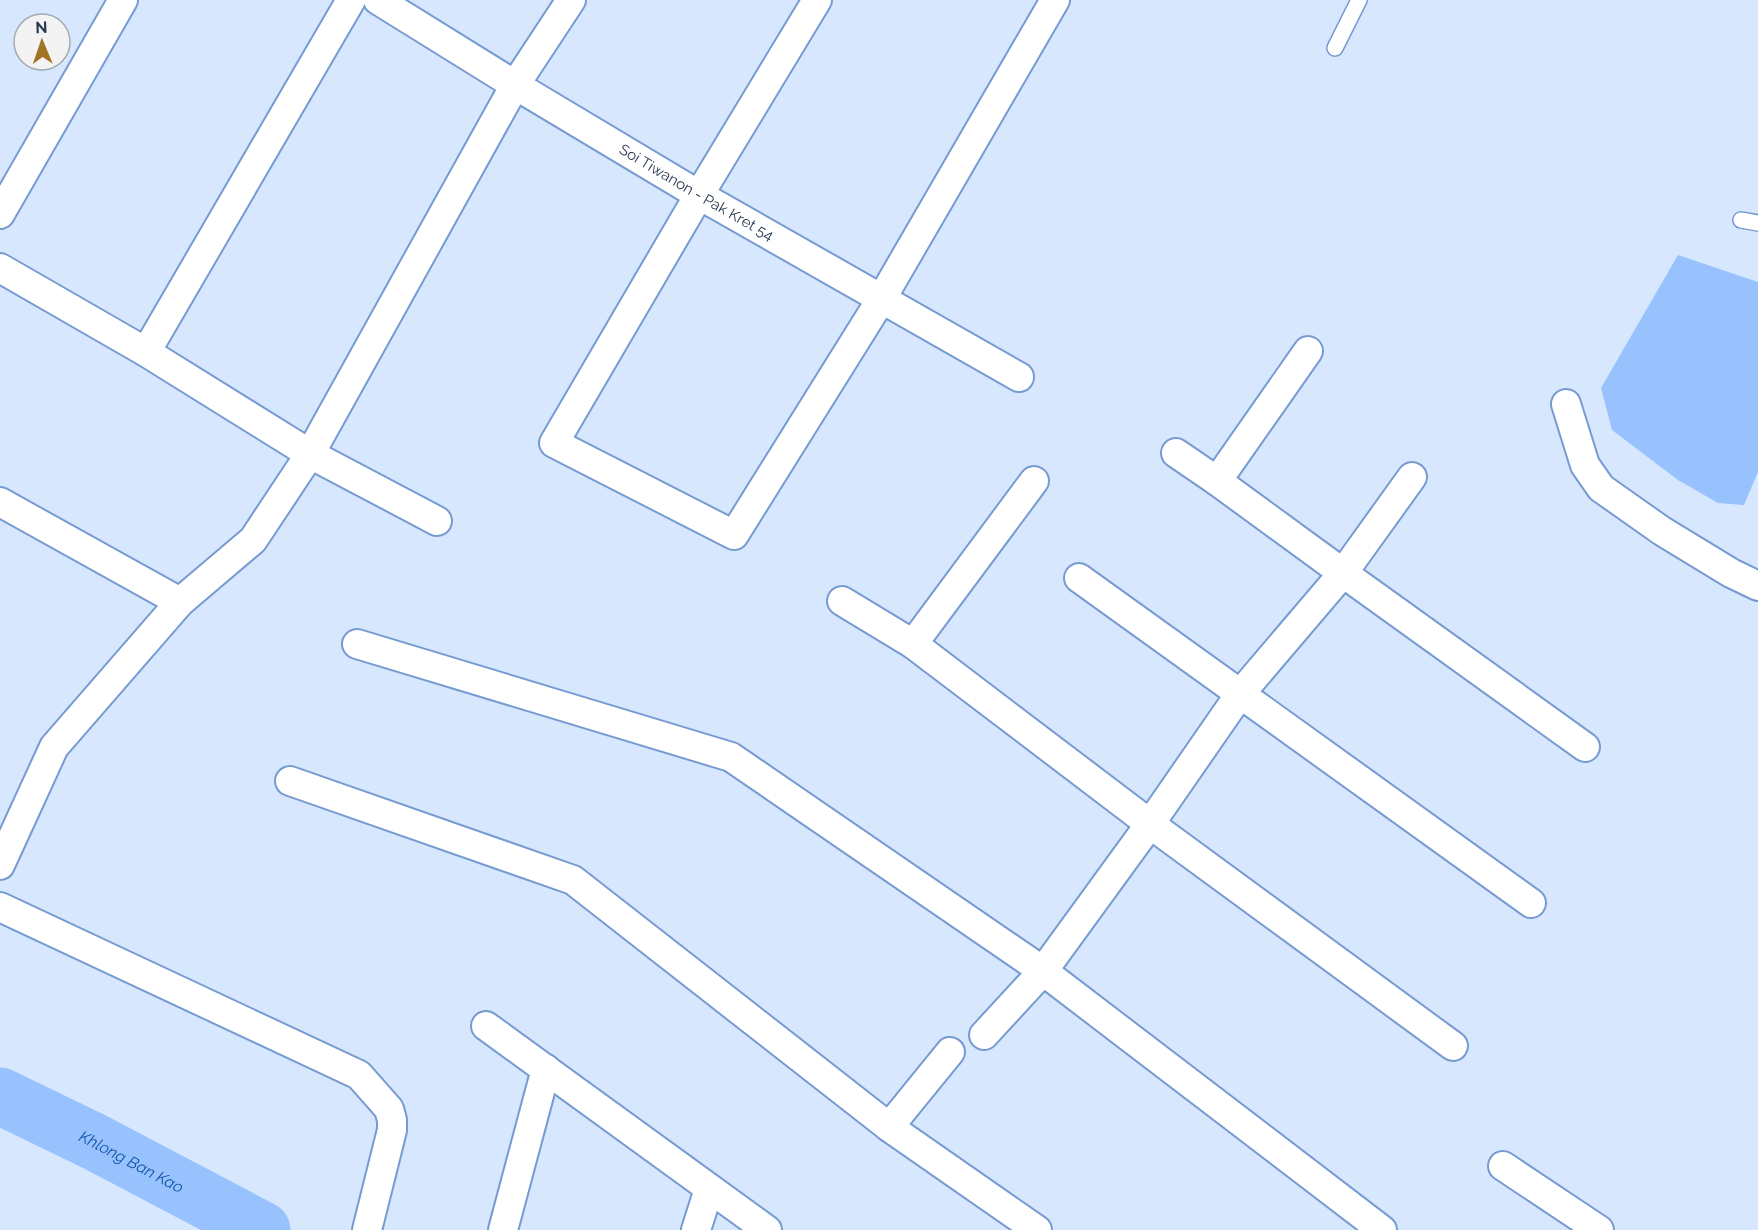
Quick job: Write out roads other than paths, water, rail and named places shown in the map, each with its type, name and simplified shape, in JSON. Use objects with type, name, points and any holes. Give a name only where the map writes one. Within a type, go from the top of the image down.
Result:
[{"type":"street","points":[[0,214],[123,0]]},
{"type":"street","points":[[146,352],[351,0]]},
{"type":"street","name":"Soi Tiwanon - Pak Kret 54","points":[[378,0],[699,195],[1019,377]]},
{"type":"street","points":[[0,865],[54,747],[180,602],[253,540],[310,454],[515,85],[571,0]]},
{"type":"street","points":[[817,0],[699,195],[554,443],[734,535],[882,298],[1055,0]]},
{"type":"street","points":[[0,268],[146,352],[310,454],[437,521]]},
{"type":"street","points":[[1217,481],[1308,351]]},
{"type":"street","points":[[1566,404],[1586,465],[1601,488],[1662,531],[1731,573],[1758,586]]},
{"type":"street","points":[[1176,453],[1586,747]]},
{"type":"street","points":[[984,1035],[1043,971],[1150,824],[1240,694],[1342,573],[1412,477]]},
{"type":"street","points":[[913,644],[1034,481]]},
{"type":"street","points":[[0,502],[180,602]]},
{"type":"street","points":[[1079,578],[1532,903]]},
{"type":"street","points":[[842,601],[913,644],[1150,824],[1453,1046]]},
{"type":"street","points":[[357,644],[731,757],[1043,971],[1382,1230]]},
{"type":"street","points":[[290,781],[573,880],[889,1127],[1036,1230]]},
{"type":"street","points":[[0,908],[359,1075],[389,1109],[392,1120],[392,1130],[367,1230]]},
{"type":"street","points":[[486,1026],[767,1230]]},
{"type":"street","points":[[889,1127],[950,1053]]},
{"type":"street","points":[[503,1230],[546,1069]]},
{"type":"street","points":[[1503,1166],[1599,1230]]},
{"type":"street","points":[[696,1230],[709,1189]]},
{"type":"lane","points":[[1335,48],[1359,0]]},
{"type":"lane","points":[[1741,220],[1758,224]]},
{"type":"water","points":[[1678,255],[1758,282],[1758,472],[1744,505],[1718,503],[1678,480],[1612,430],[1601,388]]},
{"type":"waterway","name":"Khlong Ban Kao","points":[[0,1096],[95,1142],[262,1230]]}]
